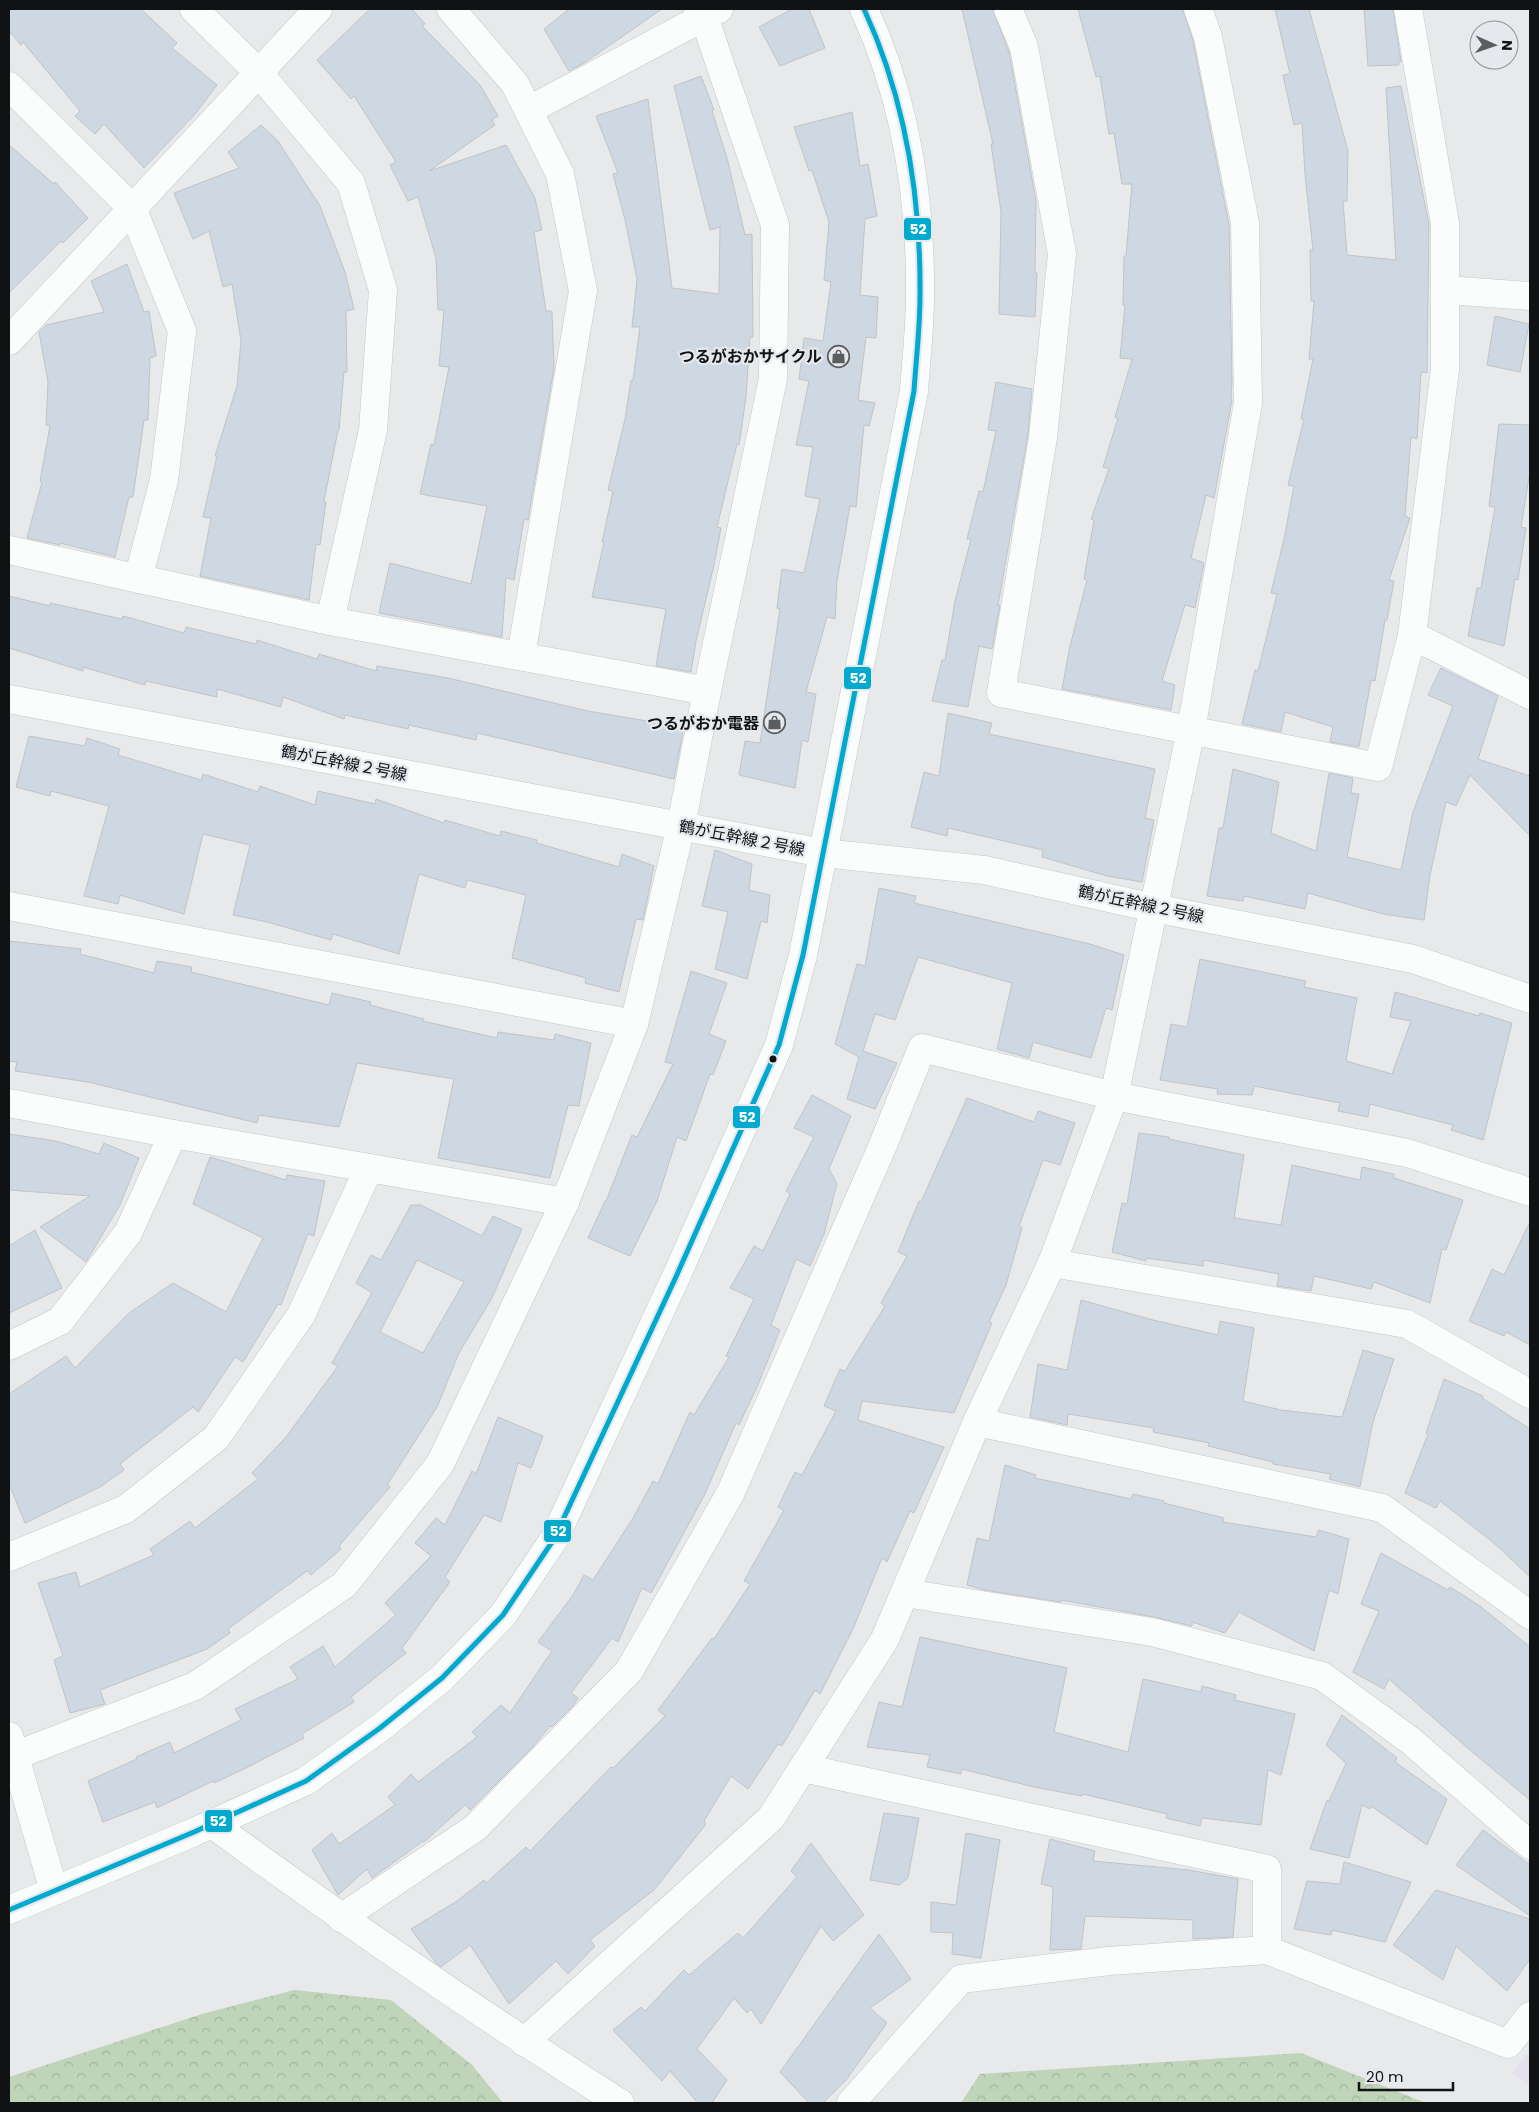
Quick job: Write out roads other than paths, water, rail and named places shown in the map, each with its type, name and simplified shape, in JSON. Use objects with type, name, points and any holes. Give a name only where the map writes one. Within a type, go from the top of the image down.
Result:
[{"type":"street","points":[[194,9],[258,72],[351,182],[383,290],[373,430],[330,621]]},
{"type":"street","points":[[9,341],[318,9]]},
{"type":"street","points":[[451,9],[515,84],[560,174],[584,291],[521,656]]},
{"type":"street","points":[[9,1910],[212,1824],[306,1781],[380,1728],[442,1678],[503,1615],[554,1539],[675,1279],[779,1045],[803,955],[914,391],[920,297],[917,206],[903,122],[876,35],[864,9]]},
{"type":"street","points":[[1008,9],[1024,47],[1062,254],[1043,436],[1000,693],[1378,767],[1412,635],[1446,369],[1445,223],[1408,9]]},
{"type":"street","points":[[524,2042],[771,1818],[885,1639],[977,1422],[1052,1263],[1114,1096],[1190,730],[1248,403],[1245,223],[1208,37],[1198,9]]},
{"type":"street","points":[[54,1891],[11,1750],[195,1686],[344,1585],[440,1464],[565,1202],[634,1024],[681,826],[707,691],[773,379],[775,225],[707,11],[529,110]]},
{"type":"street","points":[[9,86],[132,208],[182,331],[164,480],[138,579]]},
{"type":"street","points":[[1446,290],[1530,296]]},
{"type":"street","points":[[9,550],[330,621],[707,691]]},
{"type":"street","points":[[1412,635],[1530,695]]},
{"type":"street","name":"鶴が丘幹線２号線","points":[[9,700],[823,853],[984,870],[1154,908],[1413,959],[1530,999]]},
{"type":"street","points":[[9,906],[634,1024]]},
{"type":"street","points":[[341,1918],[475,1828],[629,1671],[730,1494],[883,1144],[922,1048],[1114,1096],[1407,1153],[1530,1192]]},
{"type":"street","points":[[9,1103],[173,1134],[565,1202]]},
{"type":"street","points":[[9,1346],[60,1321],[123,1240],[128,1233],[173,1134]]},
{"type":"street","points":[[9,1557],[126,1509],[216,1438],[301,1316],[369,1168]]},
{"type":"street","points":[[1052,1263],[1407,1324],[1530,1394]]},
{"type":"street","points":[[977,1422],[1382,1508],[1530,1615]]},
{"type":"street","points":[[905,1593],[1152,1632],[1322,1676],[1411,1741],[1530,1845]]},
{"type":"street","points":[[803,1768],[1267,1869],[1266,1950]]},
{"type":"street","points":[[212,1824],[341,1918],[524,2042],[620,2103]]},
{"type":"street","points":[[851,2103],[961,1979],[1109,1961],[1266,1950],[1508,2044],[1530,2016]]},
{"type":"place","name":"つるがおかサイクル","points":[[838,356]]},
{"type":"place","name":"つるがおか電器","points":[[775,723]]}]
